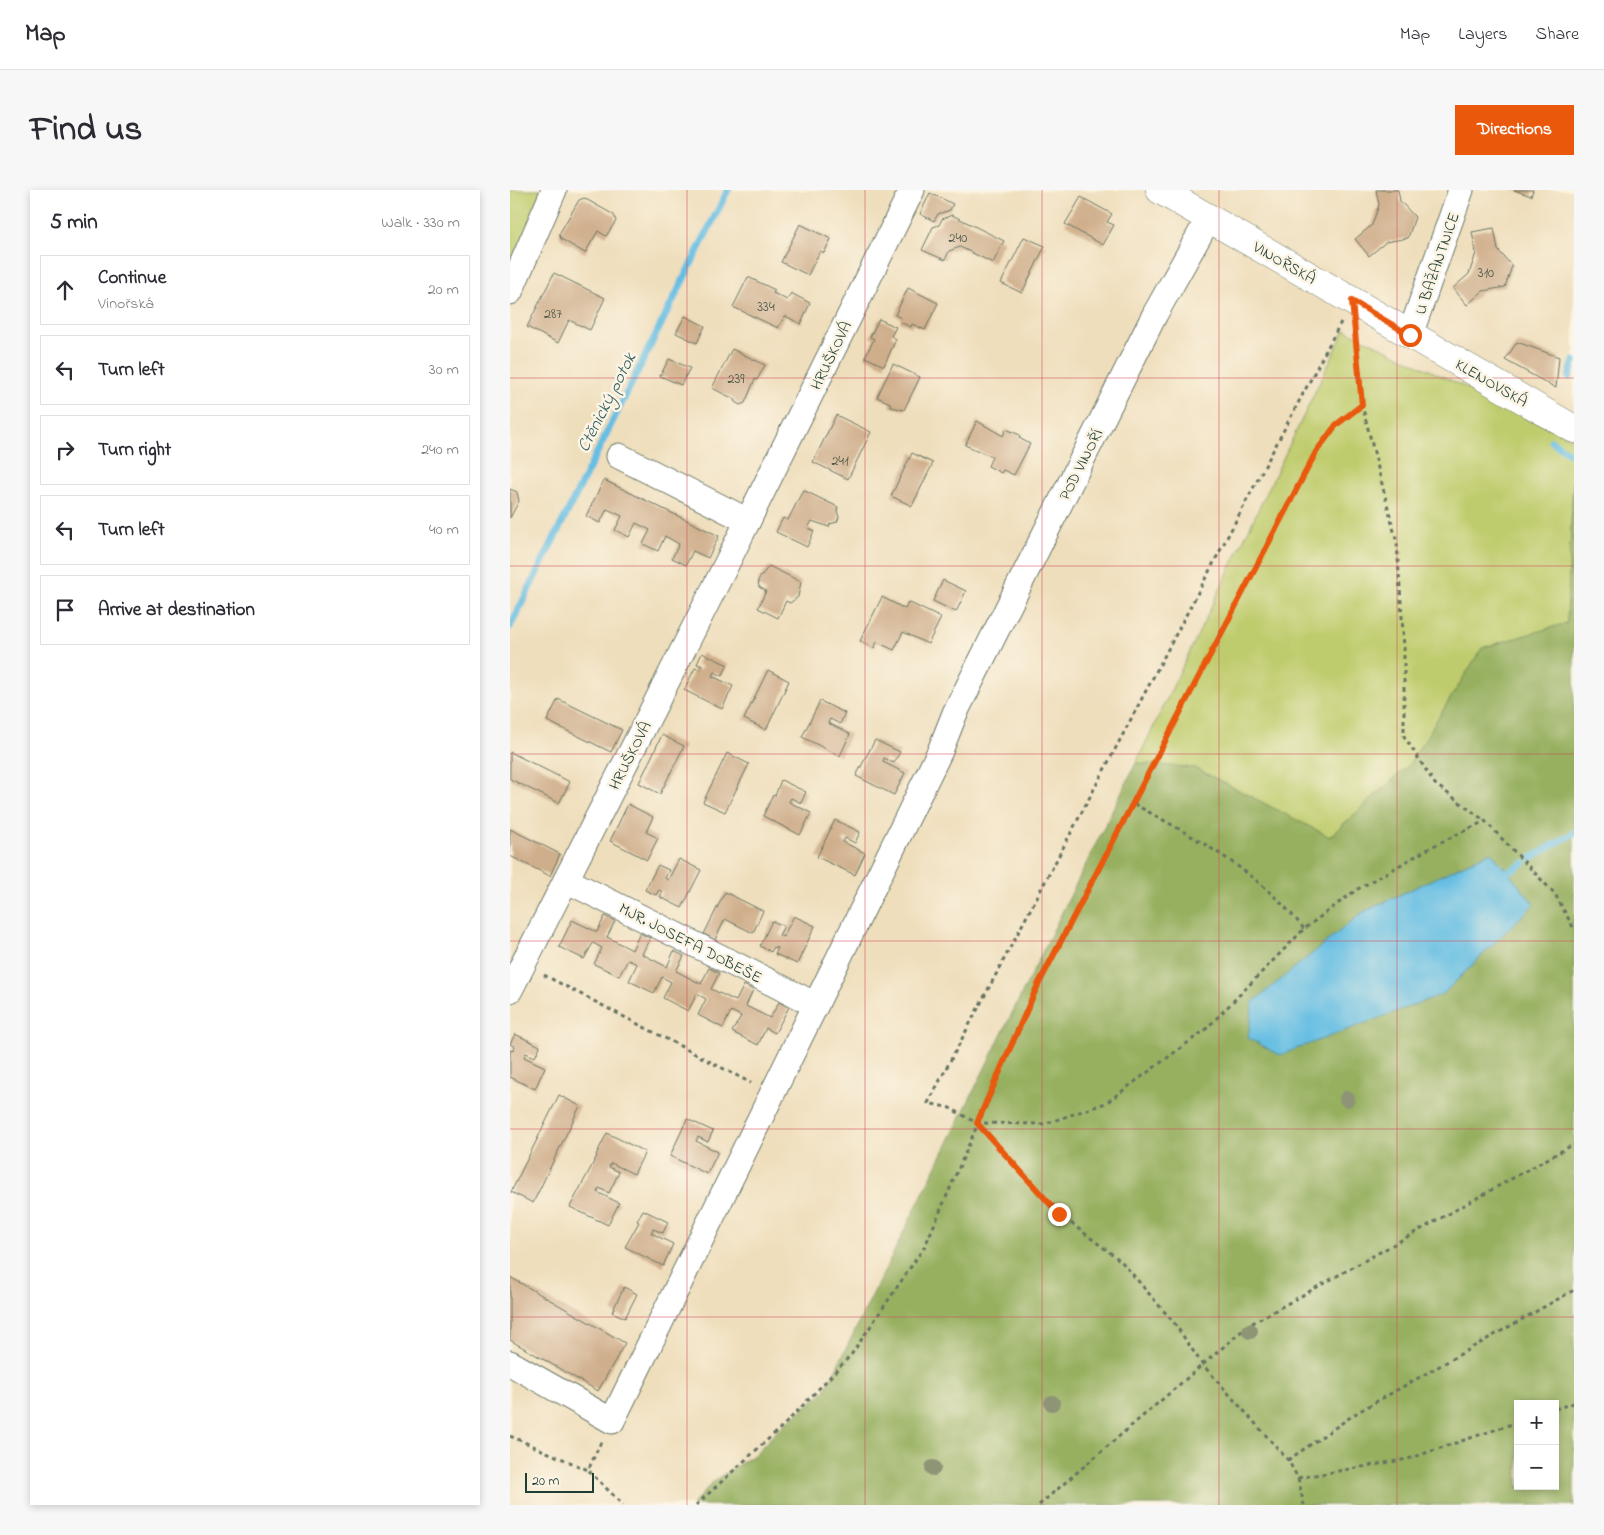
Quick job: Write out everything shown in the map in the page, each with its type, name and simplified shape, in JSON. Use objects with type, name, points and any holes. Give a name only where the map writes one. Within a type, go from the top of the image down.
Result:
[{"type":"street","points":[[510,292],[554,190]]},
{"type":"street","name":"HRUŠKOVÁ","points":[[510,990],[748,521],[912,190]]},
{"type":"street","name":"U BAŽANTNICE","points":[[1410,335],[1461,190]]},
{"type":"street","name":"VINOŘSKÁ","points":[[1164,191],[1410,335]]},
{"type":"street","name":"POD VINOŘÍ","points":[[612,1421],[940,751],[955,713],[1155,314],[1209,218]]},
{"type":"street","name":"KLENOVSKÁ","points":[[1410,335],[1572,424]]},
{"type":"street","points":[[619,456],[748,521]]},
{"type":"street","name":"MJR. JOSEFA DOBEŠE","points":[[566,880],[816,1005]]},
{"type":"street","points":[[510,1362],[612,1421]]},
{"type":"path","points":[[1352,301],[1362,405],[1397,543],[1404,647],[1404,736],[1435,784],[1485,821],[1555,894],[1574,929]]},
{"type":"path","points":[[1304,1505],[1298,1478],[1288,1460],[1202,1364],[1175,1324],[1121,1261],[1059,1214],[977,1123],[950,1108],[928,1103],[1352,301]]},
{"type":"path","points":[[696,1505],[787,1422],[851,1355],[925,1246],[1037,987],[1316,452],[1336,425],[1362,405]]},
{"type":"path","points":[[1134,804],[1208,844],[1285,904],[1304,929]]},
{"type":"path","points":[[977,1123],[1044,1124],[1106,1103],[1205,1030],[1304,929],[1356,890],[1437,844],[1485,821]]},
{"type":"path","points":[[523,964],[772,1094]]},
{"type":"path","points":[[1038,1505],[1249,1325],[1574,1144]]},
{"type":"path","points":[[1288,1460],[1358,1412],[1574,1290]]},
{"type":"path","points":[[1559,1408],[1574,1403]]},
{"type":"path","points":[[588,1470],[612,1421]]},
{"type":"path","points":[[1298,1478],[1408,1459],[1514,1423]]},
{"type":"path","points":[[510,1436],[588,1470],[624,1505]]},
{"type":"green space","points":[[510,190],[547,190],[510,282]]},
{"type":"green space","points":[[1345,330],[1574,439],[1574,454],[1567,623],[1482,648],[1408,766],[1329,837],[1195,768],[1136,763]]},
{"type":"green space","points":[[1574,454],[1574,1505],[692,1505],[715,1480],[754,1455],[782,1426],[825,1391],[1136,763],[1195,768],[1330,837],[1408,766],[1482,648],[1567,623]],"holes":[[[1491,852],[1534,904],[1443,994],[1254,1002],[1363,912]]]},
{"type":"water","points":[[1491,852],[1534,904],[1443,994],[1280,1055],[1248,1038],[1253,1002],[1363,912]]},
{"type":"building","points":[[1376,190],[1398,190],[1400,201],[1415,217],[1408,238],[1386,242],[1369,256],[1355,239],[1372,225],[1379,205]]},
{"type":"building","points":[[1514,190],[1533,190],[1531,196]]},
{"type":"building","points":[[930,193],[953,204],[950,210],[938,214],[934,221],[920,214]]},
{"type":"building","points":[[1081,197],[1112,214],[1107,222],[1114,225],[1103,245],[1065,224]]},
{"type":"building","points":[[584,198],[614,215],[616,221],[606,236],[598,231],[585,253],[561,239],[559,234],[579,200]]},
{"type":"building","points":[[952,215],[1004,241],[993,263],[960,247],[949,251],[945,260],[922,250],[933,227],[939,225],[942,219]]},
{"type":"building","points":[[800,224],[831,239],[824,253],[820,251],[808,275],[781,262]]},
{"type":"building","points":[[1494,228],[1498,250],[1512,266],[1505,287],[1483,291],[1467,305],[1453,288],[1469,274],[1476,253],[1472,232]]},
{"type":"building","points":[[1024,237],[1045,246],[1022,293],[1001,283]]},
{"type":"building","points":[[554,273],[605,298],[590,330],[569,320],[558,343],[527,327]]},
{"type":"building","points":[[748,277],[775,290],[773,293],[787,300],[791,293],[810,303],[801,324],[785,316],[778,328],[733,307]]},
{"type":"building","points":[[908,288],[938,303],[925,330],[912,324],[911,327],[900,322],[901,318],[895,315]]},
{"type":"building","points":[[685,316],[705,326],[697,343],[676,333]]},
{"type":"building","points":[[879,319],[896,327],[891,336],[896,339],[884,366],[865,357],[874,339],[870,337]]},
{"type":"building","points":[[1517,342],[1559,357],[1556,388],[1505,360]]},
{"type":"building","points":[[732,349],[765,365],[757,380],[755,379],[745,403],[740,405],[734,399],[712,388]]},
{"type":"building","points":[[669,359],[690,368],[681,385],[660,376]]},
{"type":"building","points":[[893,364],[920,377],[904,410],[891,407],[890,403],[877,397]]},
{"type":"building","points":[[836,415],[871,432],[848,479],[813,462]]},
{"type":"building","points":[[977,421],[1003,436],[1006,429],[1020,435],[1019,438],[1030,444],[1014,475],[1003,470],[1001,473],[988,466],[992,457],[965,445]]},
{"type":"building","points":[[912,453],[933,463],[912,506],[891,496]]},
{"type":"building","points":[[604,480],[719,536],[708,558],[693,551],[686,565],[672,558],[679,544],[665,536],[658,551],[643,544],[650,530],[636,523],[629,537],[615,530],[622,516],[607,509],[600,523],[586,516]]},
{"type":"building","points":[[510,489],[517,492],[519,501],[510,518]]},
{"type":"building","points":[[803,490],[838,507],[839,517],[837,522],[830,524],[829,527],[812,521],[808,528],[814,531],[807,547],[776,532],[783,518],[788,520]]},
{"type":"building","points":[[769,566],[801,582],[798,597],[790,603],[786,601],[778,618],[758,608],[766,591],[759,587],[758,580]]},
{"type":"building","points":[[943,580],[966,591],[956,612],[933,601]]},
{"type":"building","points":[[882,597],[905,609],[908,602],[941,618],[928,644],[903,632],[894,650],[877,642],[874,648],[860,641]]},
{"type":"building","points":[[702,653],[728,665],[722,676],[714,672],[712,676],[733,686],[722,709],[684,690],[695,668],[700,670],[702,666],[697,664]]},
{"type":"building","points":[[768,670],[789,681],[766,730],[744,719]]},
{"type":"building","points":[[558,699],[622,730],[611,752],[547,721]]},
{"type":"building","points":[[820,701],[845,713],[840,724],[830,719],[828,723],[850,734],[840,756],[802,737]]},
{"type":"building","points":[[662,735],[684,746],[660,794],[639,783]]},
{"type":"building","points":[[875,740],[900,752],[894,763],[884,758],[883,762],[905,773],[894,795],[856,776]]},
{"type":"building","points":[[510,752],[570,782],[559,803],[510,779]]},
{"type":"building","points":[[727,753],[749,764],[725,812],[703,802]]},
{"type":"building","points":[[781,780],[806,792],[801,803],[791,798],[789,802],[811,813],[800,835],[763,816],[773,795],[775,796]]},
{"type":"building","points":[[628,804],[653,817],[646,832],[658,838],[647,860],[610,841]]},
{"type":"building","points":[[835,820],[860,832],[855,843],[845,838],[843,842],[865,853],[855,875],[817,857]]},
{"type":"building","points":[[510,829],[560,854],[550,876],[510,856]]},
{"type":"building","points":[[679,859],[701,870],[682,908],[660,897],[663,892],[659,890],[656,895],[645,890],[658,865],[669,870],[665,878],[668,880]]},
{"type":"building","points":[[725,892],[763,911],[753,933],[725,919],[715,940],[704,934]]},
{"type":"building","points":[[605,916],[615,921],[607,937],[632,950],[640,933],[650,938],[642,954],[667,967],[674,951],[684,956],[676,971],[701,984],[709,968],[719,973],[711,989],[736,1001],[744,985],[753,990],[746,1006],[770,1018],[779,1002],[789,1007],[775,1033],[766,1028],[758,1045],[732,1032],[741,1016],[731,1011],[723,1028],[698,1015],[706,999],[697,994],[688,1011],[663,998],[671,982],[662,977],[654,993],[629,981],[637,964],[628,960],[619,976],[594,964],[602,948],[593,943],[584,959],[559,947],[572,920],[597,932]]},
{"type":"building","points":[[794,916],[815,926],[797,964],[775,954],[778,948],[774,947],[771,952],[760,946],[772,921],[784,926],[779,935],[783,937]]},
{"type":"building","points":[[515,1034],[540,1046],[535,1057],[526,1053],[524,1057],[545,1067],[535,1089],[510,1077],[510,1050],[512,1051],[515,1047],[510,1044]]},
{"type":"building","points":[[559,1095],[580,1106],[533,1203],[511,1192]]},
{"type":"building","points":[[687,1119],[713,1131],[708,1142],[698,1137],[696,1141],[718,1152],[707,1174],[670,1156]]},
{"type":"building","points":[[607,1133],[645,1152],[634,1174],[611,1163],[609,1167],[619,1172],[609,1193],[599,1188],[597,1192],[619,1203],[608,1225],[570,1207]]},
{"type":"building","points":[[643,1210],[668,1222],[663,1233],[653,1229],[651,1233],[673,1244],[663,1266],[625,1247],[639,1222],[637,1221]]},
{"type":"building","points":[[510,1277],[625,1343],[598,1391],[510,1340]]},
{"type":"building","points":[[624,1287],[637,1294],[625,1318],[612,1312]]},
{"type":"waterway","name":"Ctěnický potok","points":[[510,627],[728,190]]},
{"type":"waterway","points":[[1569,377],[1574,361]]},
{"type":"waterway","points":[[1551,441],[1574,456]]},
{"type":"waterway","points":[[1531,858],[1574,833]]},
{"type":"waterway","points":[[1508,872],[1524,863]]},
{"type":"route","points":[[1059,1214],[977,1123],[1037,987],[1316,452],[1336,425],[1362,405],[1352,301],[1410,335]]}]
